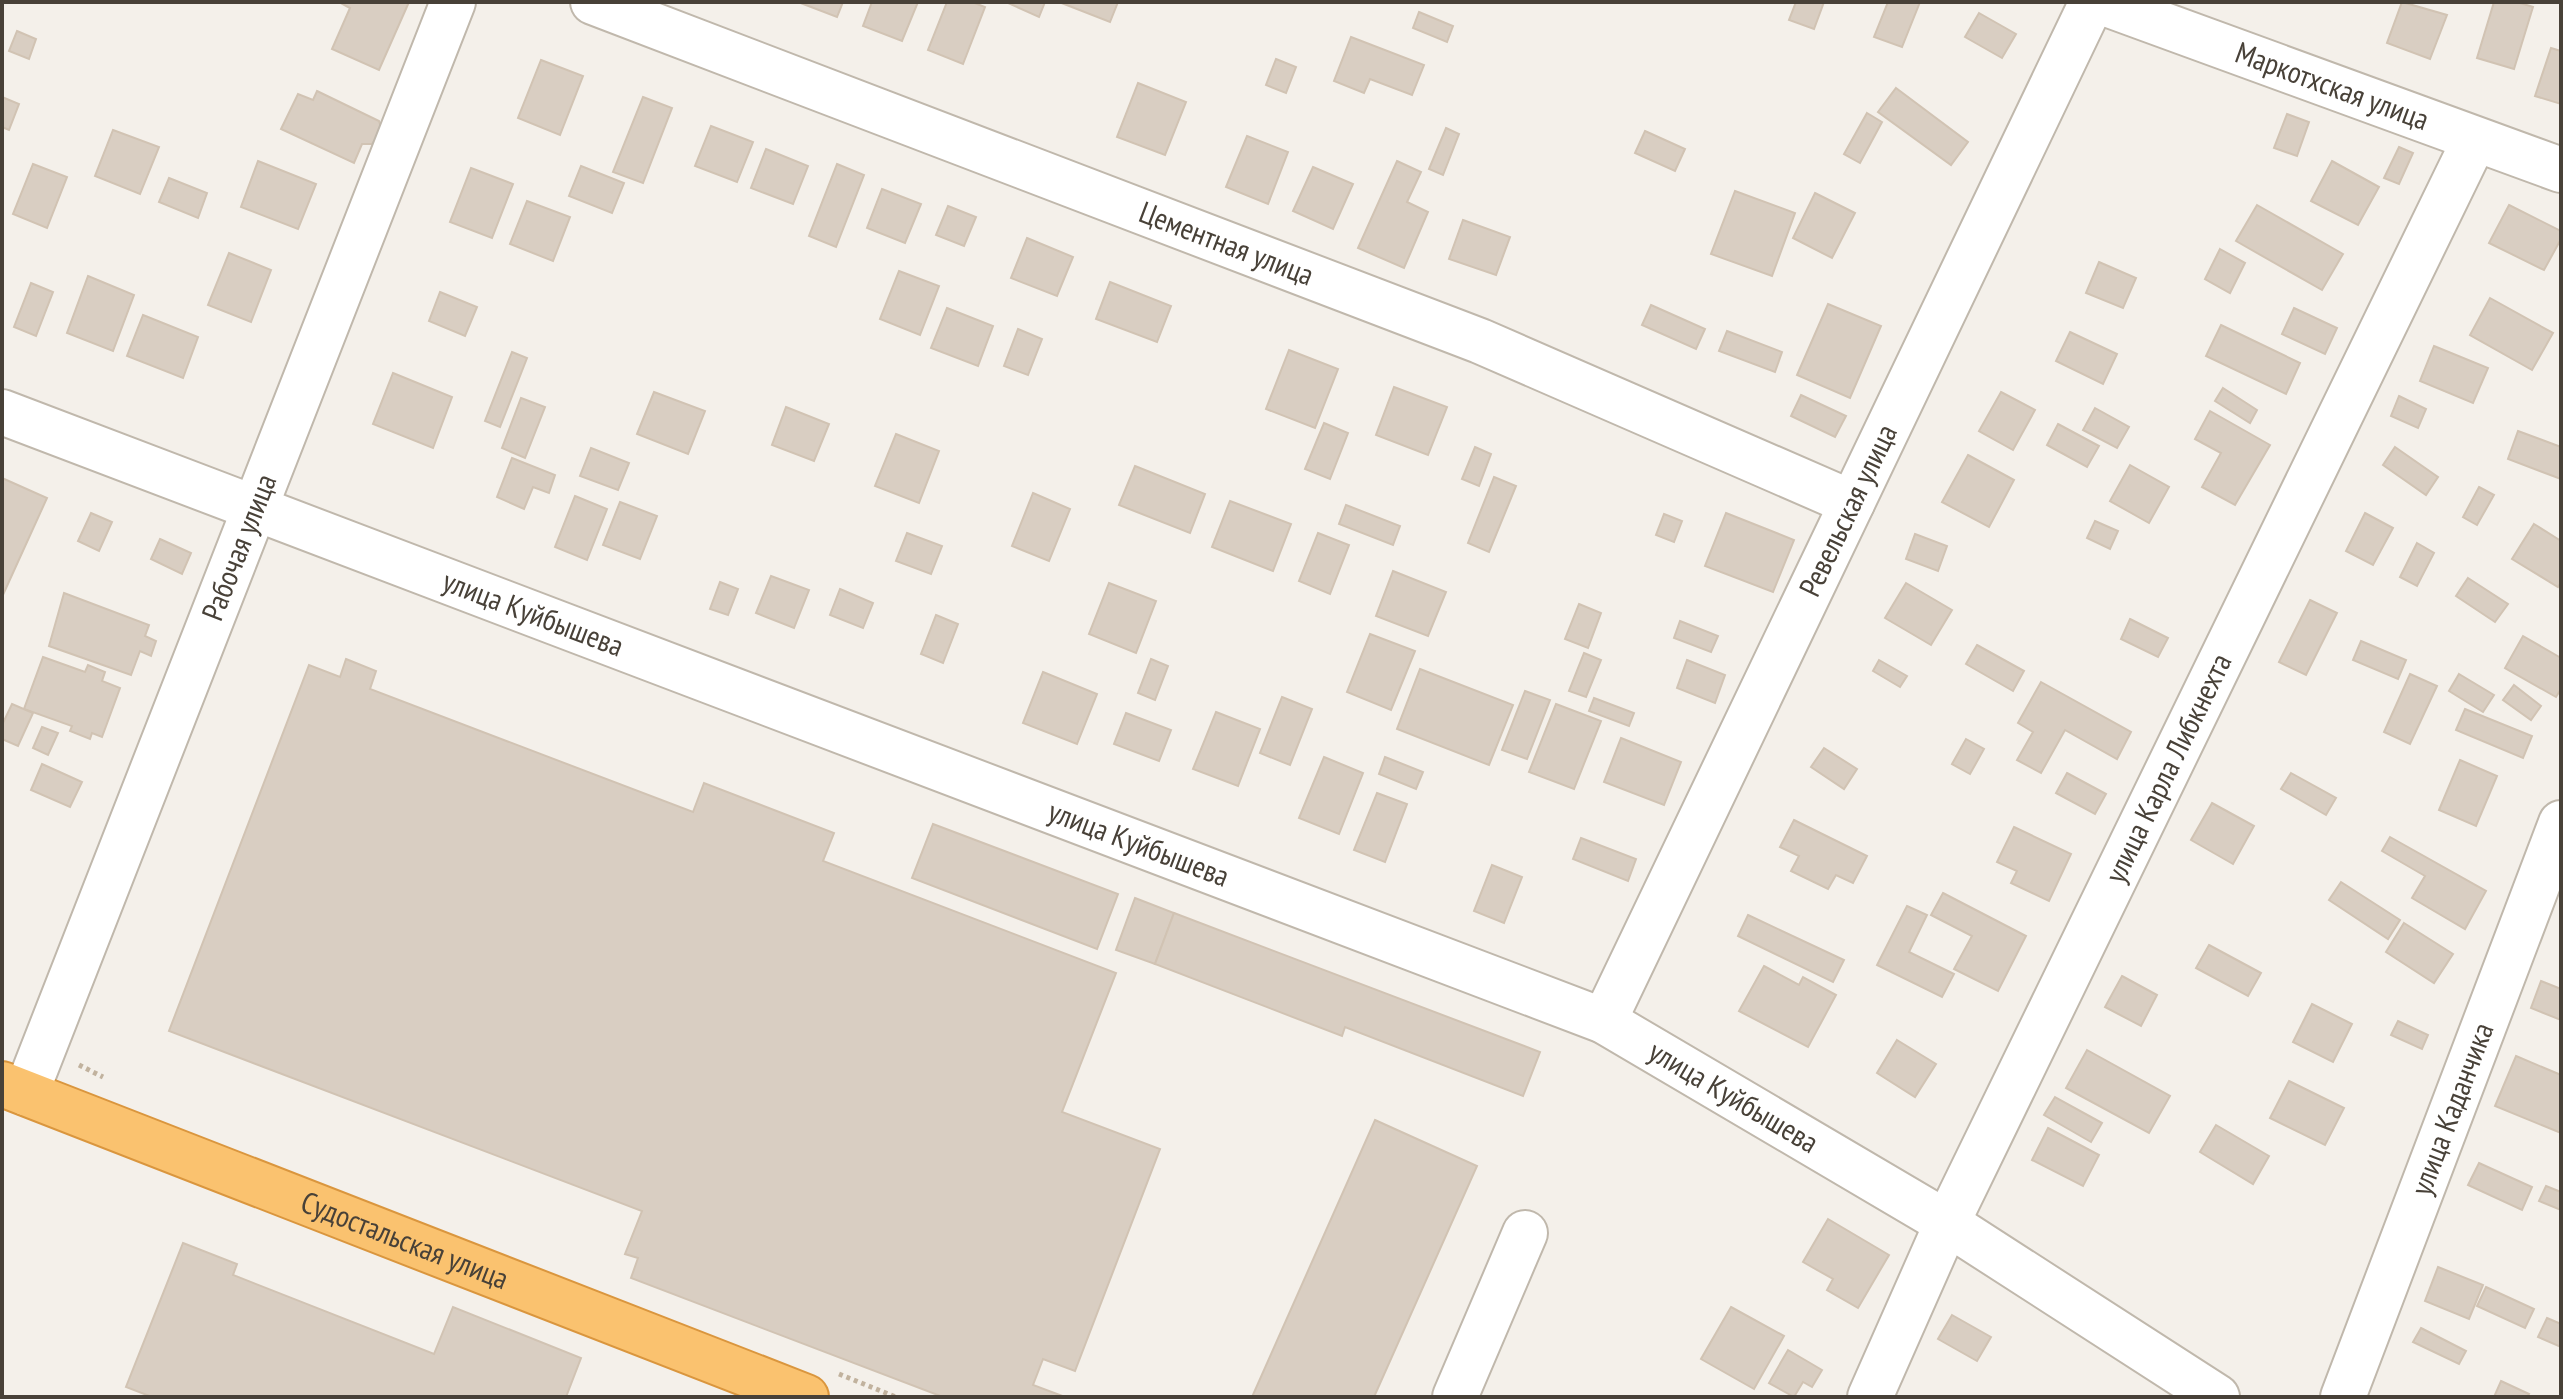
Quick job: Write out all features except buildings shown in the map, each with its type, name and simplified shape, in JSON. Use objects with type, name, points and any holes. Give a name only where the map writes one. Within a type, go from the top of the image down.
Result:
[{"type":"highway","name":"Судостальская улица","points":[[14,1088],[806,1397]]},
{"type":"street","name":"Рабочая улица","points":[[14,1088],[255,510],[453,2]]},
{"type":"street","name":"Цементная улица","points":[[593,2],[1480,341],[1852,503]]},
{"type":"street","name":"Ревельская улица","points":[[1604,1021],[2092,2]]},
{"type":"street","name":"Маркотхская улица","points":[[2101,2],[2474,141],[2561,170]]},
{"type":"street","name":"улица Карла Либкнехта","points":[[1870,1397],[1947,1223],[2474,141]]},
{"type":"street","name":"улица Куйбышева","points":[[2,412],[1604,1021],[1947,1223],[2217,1397]]},
{"type":"street","name":"улица Каданчика","points":[[2343,1397],[2561,823]]},
{"type":"street","points":[[1455,1397],[1525,1233]]}]
